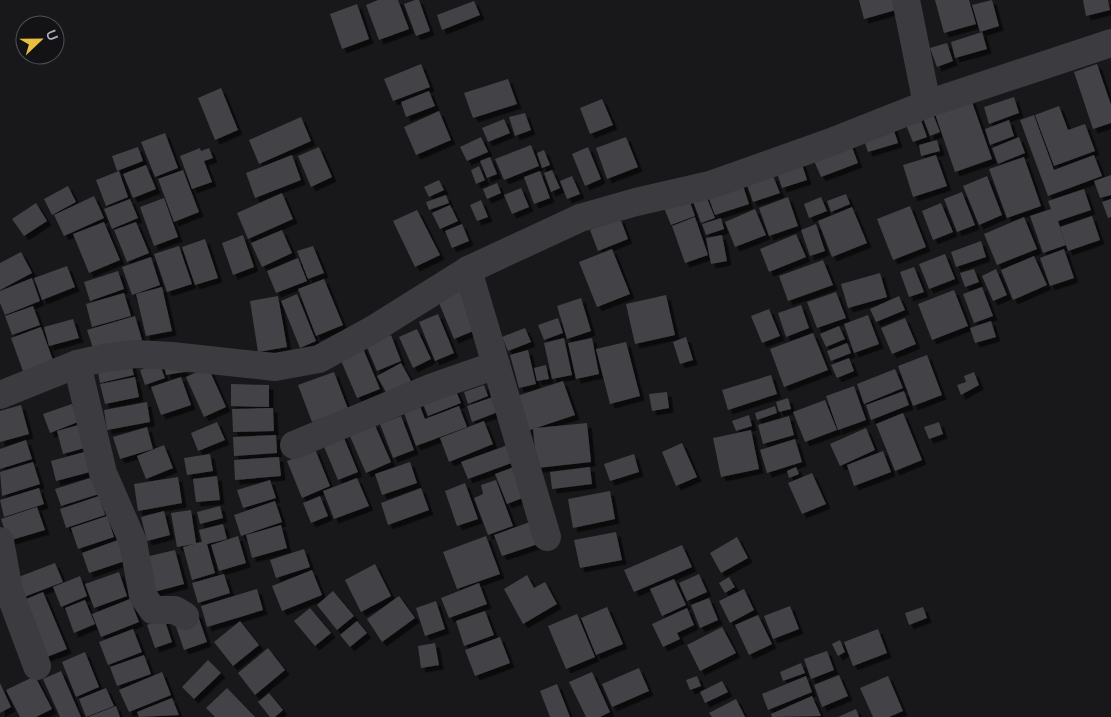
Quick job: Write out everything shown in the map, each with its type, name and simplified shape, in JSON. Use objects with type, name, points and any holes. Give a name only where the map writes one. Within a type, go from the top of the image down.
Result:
[{"type":"street","points":[[906,0],[927,104]]},
{"type":"street","points":[[0,395],[77,364],[136,354],[212,359],[275,367],[319,359],[372,330],[468,270],[580,218],[636,202],[710,185],[831,142],[927,104],[1111,43]]},
{"type":"street","points":[[468,270],[547,537]]},
{"type":"street","points":[[77,364],[103,473],[133,542],[143,596],[153,610],[175,610],[185,616]]},
{"type":"street","points":[[294,445],[433,387],[496,364]]},
{"type":"street","points":[[0,541],[9,591],[37,666]]},
{"type":"building","points":[[378,0],[398,0],[409,29],[379,40],[366,5]]},
{"type":"building","points":[[419,0],[430,31],[416,36],[404,4]]},
{"type":"building","points":[[859,0],[893,0],[896,10],[864,19]]},
{"type":"building","points":[[935,0],[969,0],[976,24],[944,33]]},
{"type":"building","points":[[992,0],[999,26],[980,32],[972,5]]},
{"type":"building","points":[[1083,0],[1108,0],[1110,10],[1086,16]]},
{"type":"building","points":[[474,1],[480,15],[442,30],[437,15]]},
{"type":"building","points":[[357,4],[369,39],[342,49],[330,14]]},
{"type":"building","points":[[982,32],[987,49],[955,58],[951,42]]},
{"type":"building","points":[[947,43],[953,61],[937,67],[930,48]]},
{"type":"building","points":[[421,64],[430,87],[393,101],[384,79]]},
{"type":"building","points":[[1097,64],[1111,105],[1111,123],[1093,129],[1074,72]]},
{"type":"building","points":[[508,79],[517,104],[473,118],[464,93]]},
{"type":"building","points":[[221,88],[238,130],[215,140],[198,98]]},
{"type":"building","points":[[429,91],[435,106],[406,117],[401,102]]},
{"type":"building","points":[[1014,97],[1019,113],[989,124],[984,107]]},
{"type":"building","points":[[602,99],[613,125],[590,134],[580,108]]},
{"type":"building","points":[[971,99],[992,159],[955,172],[934,111]]},
{"type":"building","points":[[1059,106],[1068,130],[1085,124],[1095,151],[1054,166],[1035,115]]},
{"type":"building","points":[[931,109],[940,132],[930,136],[921,113]]},
{"type":"building","points":[[439,111],[451,140],[416,155],[404,127]]},
{"type":"building","points":[[918,112],[927,137],[913,142],[903,118]]},
{"type":"building","points":[[525,113],[531,130],[515,136],[509,117]]},
{"type":"building","points":[[1034,115],[1054,170],[1094,155],[1102,176],[1048,196],[1020,120]]},
{"type":"building","points":[[301,117],[311,141],[259,164],[249,140]]},
{"type":"building","points":[[504,119],[510,133],[488,142],[482,128]]},
{"type":"building","points":[[1009,120],[1014,136],[990,145],[985,129]]},
{"type":"building","points":[[891,121],[898,143],[868,152],[861,131]]},
{"type":"building","points":[[165,133],[178,168],[155,177],[141,142]]},
{"type":"building","points":[[481,137],[488,152],[467,161],[460,147]]},
{"type":"building","points":[[626,137],[638,167],[607,179],[596,148]]},
{"type":"building","points":[[1019,137],[1025,153],[998,164],[992,148]]},
{"type":"building","points":[[937,140],[940,151],[921,156],[919,145]]},
{"type":"building","points":[[850,142],[858,163],[821,177],[812,156]]},
{"type":"building","points":[[531,145],[539,166],[504,180],[495,159]]},
{"type":"building","points":[[138,147],[143,161],[117,171],[112,156]]},
{"type":"building","points":[[319,147],[332,177],[311,187],[298,156]]},
{"type":"building","points":[[588,147],[601,179],[585,186],[572,154]]},
{"type":"building","points":[[200,148],[201,151],[209,148],[213,158],[204,161],[212,182],[192,189],[180,156]]},
{"type":"building","points":[[544,150],[550,165],[542,168],[537,153]]},
{"type":"building","points":[[292,155],[301,180],[255,198],[246,173]]},
{"type":"building","points":[[936,155],[947,186],[913,197],[903,165]]},
{"type":"building","points":[[490,157],[497,174],[487,178],[480,161]]},
{"type":"building","points":[[1024,157],[1041,206],[1007,218],[989,169]]},
{"type":"building","points":[[800,158],[807,180],[782,188],[775,167]]},
{"type":"building","points":[[146,165],[156,189],[133,198],[123,174]]},
{"type":"building","points":[[479,166],[485,180],[476,184],[471,170]]},
{"type":"building","points":[[183,170],[199,212],[174,222],[158,179]]},
{"type":"building","points":[[552,170],[560,188],[551,192],[544,173]]},
{"type":"building","points":[[119,171],[128,197],[106,206],[96,180]]},
{"type":"building","points":[[540,171],[550,198],[534,204],[524,177]]},
{"type":"building","points":[[1111,175],[1111,195],[1100,198],[1094,181]]},
{"type":"building","points":[[572,176],[580,194],[567,199],[560,181]]},
{"type":"building","points":[[740,176],[749,204],[715,215],[705,188]]},
{"type":"building","points":[[773,176],[780,193],[753,202],[747,185]]},
{"type":"building","points":[[987,176],[1002,215],[979,225],[963,186]]},
{"type":"building","points":[[439,180],[444,190],[429,197],[424,187]]},
{"type":"building","points":[[497,183],[501,193],[487,199],[483,189]]},
{"type":"building","points":[[68,186],[76,202],[52,215],[44,199]]},
{"type":"building","points":[[521,188],[529,207],[512,214],[504,195]]},
{"type":"building","points":[[1084,189],[1091,210],[1058,221],[1066,245],[1043,253],[1030,216],[1051,209],[1048,201]]},
{"type":"building","points":[[704,191],[715,218],[701,223],[691,196]]},
{"type":"building","points":[[962,192],[975,225],[957,232],[944,199]]},
{"type":"building","points":[[282,193],[293,219],[248,239],[237,213]]},
{"type":"building","points":[[687,194],[695,216],[671,225],[662,203]]},
{"type":"building","points":[[846,194],[850,204],[831,212],[827,201]]},
{"type":"building","points":[[446,195],[449,203],[429,210],[426,202]]},
{"type":"building","points":[[94,196],[104,218],[64,236],[54,215]]},
{"type":"building","points":[[788,197],[798,226],[769,236],[759,208]]},
{"type":"building","points":[[821,197],[827,211],[809,218],[804,204]]},
{"type":"building","points":[[164,198],[178,237],[154,246],[140,207]]},
{"type":"building","points":[[130,199],[138,218],[112,229],[104,209]]},
{"type":"building","points":[[1111,199],[1111,217],[1108,218],[1102,202]]},
{"type":"building","points":[[481,200],[488,217],[477,221],[470,205]]},
{"type":"building","points":[[36,203],[47,221],[24,236],[12,219]]},
{"type":"building","points":[[941,203],[953,232],[933,240],[922,211]]},
{"type":"building","points":[[450,205],[458,221],[440,229],[432,213]]},
{"type":"building","points":[[910,206],[926,247],[893,260],[877,219]]},
{"type":"building","points":[[852,207],[867,243],[832,257],[818,221]]},
{"type":"building","points":[[755,209],[766,235],[735,247],[725,222]]},
{"type":"building","points":[[417,210],[440,255],[415,267],[393,221]]},
{"type":"building","points":[[1092,216],[1100,240],[1068,251],[1060,227]]},
{"type":"building","points":[[695,217],[708,255],[685,263],[672,226]]},
{"type":"building","points":[[1024,217],[1037,249],[997,265],[984,234]]},
{"type":"building","points":[[620,218],[628,239],[598,251],[590,230]]},
{"type":"building","points":[[721,218],[724,229],[706,235],[702,224]]},
{"type":"building","points":[[104,222],[120,260],[89,273],[73,234]]},
{"type":"building","points":[[136,222],[149,253],[127,262],[114,230]]},
{"type":"building","points":[[462,224],[469,241],[452,248],[445,231]]},
{"type":"building","points":[[816,224],[825,251],[810,256],[801,230]]},
{"type":"building","points":[[282,230],[292,253],[262,267],[251,243]]},
{"type":"building","points":[[796,234],[806,257],[769,272],[760,249]]},
{"type":"building","points":[[243,235],[254,267],[233,275],[222,243]]},
{"type":"building","points":[[722,235],[727,261],[711,264],[706,238]]},
{"type":"building","points":[[205,239],[218,278],[195,285],[182,247]]},
{"type":"building","points":[[981,241],[986,257],[956,267],[951,252]]},
{"type":"building","points":[[179,246],[192,284],[167,292],[154,254]]},
{"type":"building","points":[[313,246],[324,273],[308,279],[297,251]]},
{"type":"building","points":[[612,249],[630,294],[597,307],[579,262]]},
{"type":"building","points":[[1064,249],[1074,278],[1050,286],[1040,258]]},
{"type":"building","points":[[21,252],[32,273],[0,290],[0,263]]},
{"type":"building","points":[[945,254],[955,279],[929,289],[919,264]]},
{"type":"building","points":[[1034,256],[1047,285],[1013,300],[1001,270]]},
{"type":"building","points":[[151,257],[160,285],[132,295],[122,267]]},
{"type":"building","points":[[298,258],[307,281],[276,293],[267,271]]},
{"type":"building","points":[[823,260],[833,285],[788,301],[779,276]]},
{"type":"building","points":[[67,266],[75,287],[42,300],[34,278]]},
{"type":"building","points":[[914,267],[924,292],[909,297],[900,272]]},
{"type":"building","points":[[974,269],[979,282],[965,287],[960,273]]},
{"type":"building","points":[[996,269],[1007,295],[993,301],[982,276]]},
{"type":"building","points":[[118,271],[124,289],[90,301],[84,282]]},
{"type":"building","points":[[880,273],[887,297],[848,308],[841,284]]},
{"type":"building","points":[[32,278],[40,301],[5,315],[0,303],[0,291]]},
{"type":"building","points":[[324,279],[343,325],[316,336],[298,289]]},
{"type":"building","points":[[466,286],[483,327],[454,339],[437,298]]},
{"type":"building","points":[[162,287],[172,331],[146,336],[136,294]]},
{"type":"building","points":[[982,287],[993,316],[974,323],[963,294]]},
{"type":"building","points":[[954,290],[968,326],[932,340],[918,304]]},
{"type":"building","points":[[836,292],[846,318],[817,328],[807,302]]},
{"type":"building","points":[[124,293],[131,316],[92,327],[86,304]]},
{"type":"building","points":[[297,294],[316,341],[300,348],[281,301]]},
{"type":"building","points":[[666,295],[675,335],[635,344],[626,304]]},
{"type":"building","points":[[278,296],[287,347],[258,352],[250,301]]},
{"type":"building","points":[[899,296],[905,310],[876,322],[870,309]]},
{"type":"building","points":[[581,298],[591,331],[567,339],[557,306]]},
{"type":"building","points":[[801,305],[809,328],[786,337],[778,313]]},
{"type":"building","points":[[33,306],[40,325],[12,335],[5,316]]},
{"type":"building","points":[[769,309],[780,336],[762,343],[751,316]]},
{"type":"building","points":[[438,314],[454,353],[435,361],[419,322]]},
{"type":"building","points":[[868,315],[879,344],[854,353],[844,324]]},
{"type":"building","points":[[135,316],[142,340],[95,354],[87,330]]},
{"type":"building","points":[[558,318],[563,333],[544,340],[538,325]]},
{"type":"building","points":[[905,318],[916,344],[892,354],[881,328]]},
{"type":"building","points":[[73,319],[79,338],[49,346],[44,327]]},
{"type":"building","points":[[991,321],[996,337],[975,343],[970,328]]},
{"type":"building","points":[[839,326],[845,339],[826,347],[820,334]]},
{"type":"building","points":[[41,327],[54,363],[24,374],[11,338]]},
{"type":"building","points":[[525,328],[531,342],[508,351],[502,337]]},
{"type":"building","points":[[417,329],[431,359],[413,368],[399,337]]},
{"type":"building","points":[[813,333],[828,370],[784,387],[770,349]]},
{"type":"building","points":[[391,335],[401,361],[377,371],[366,345]]},
{"type":"building","points":[[686,337],[693,360],[680,364],[673,342]]},
{"type":"building","points":[[564,338],[572,375],[552,379],[544,343]]},
{"type":"building","points":[[592,338],[599,374],[576,379],[568,343]]},
{"type":"building","points":[[626,342],[640,396],[610,404],[596,349]]},
{"type":"building","points":[[847,343],[851,353],[831,361],[827,351]]},
{"type":"building","points":[[362,346],[380,389],[357,398],[339,356]]},
{"type":"building","points":[[528,350],[536,384],[519,388],[510,355]]},
{"type":"building","points":[[927,355],[942,395],[913,406],[898,366]]},
{"type":"building","points":[[129,356],[134,375],[100,383],[96,363]]},
{"type":"building","points":[[849,358],[854,371],[837,378],[831,365]]},
{"type":"building","points":[[159,363],[165,378],[145,385],[140,370]]},
{"type":"building","points":[[401,363],[411,381],[387,394],[377,376]]},
{"type":"building","points":[[164,364],[190,371],[166,375]]},
{"type":"building","points":[[546,365],[549,379],[537,381],[534,368]]},
{"type":"building","points":[[208,367],[226,407],[204,417],[186,377]]},
{"type":"building","points":[[895,369],[903,388],[864,404],[857,384]]},
{"type":"building","points":[[334,372],[348,409],[312,422],[298,385]]},
{"type":"building","points":[[974,372],[979,385],[961,395],[957,385],[966,382],[964,376]]},
{"type":"building","points":[[771,375],[777,394],[728,410],[722,390]]},
{"type":"building","points":[[135,377],[139,397],[105,404],[100,384]]},
{"type":"building","points":[[181,377],[191,405],[161,415],[151,387]]},
{"type":"building","points":[[563,381],[575,415],[536,428],[587,423],[591,462],[537,468],[533,429],[528,431],[517,396]]},
{"type":"building","points":[[231,384],[269,385],[269,407],[231,406]]},
{"type":"building","points":[[484,385],[488,396],[468,404],[464,392]]},
{"type":"building","points":[[454,386],[461,403],[428,416],[421,399]]},
{"type":"building","points":[[854,386],[866,420],[838,430],[826,396]]},
{"type":"building","points":[[904,391],[909,405],[871,420],[866,405]]},
{"type":"building","points":[[667,392],[669,408],[652,411],[649,394]]},
{"type":"building","points":[[416,396],[425,419],[459,406],[467,427],[416,446],[400,402]]},
{"type":"building","points":[[493,397],[498,412],[472,422],[467,406]]},
{"type":"building","points":[[788,398],[791,409],[779,412],[776,402]]},
{"type":"building","points":[[825,400],[837,430],[805,442],[793,412]]},
{"type":"building","points":[[147,402],[150,422],[107,430],[104,410]]},
{"type":"building","points":[[72,404],[78,422],[50,433],[43,414]]},
{"type":"building","points":[[21,405],[29,434],[0,442],[0,411]]},
{"type":"building","points":[[775,406],[777,413],[757,420],[755,413]]},
{"type":"building","points":[[273,408],[274,431],[233,432],[232,409]]},
{"type":"building","points":[[903,413],[922,460],[895,471],[876,424]]},
{"type":"building","points":[[749,415],[752,426],[736,431],[732,421]]},
{"type":"building","points":[[401,416],[414,450],[393,458],[380,424]]},
{"type":"building","points":[[789,416],[794,435],[763,444],[758,425]]},
{"type":"building","points":[[484,421],[493,444],[449,462],[440,438]]},
{"type":"building","points":[[217,422],[225,440],[198,451],[191,433]]},
{"type":"building","points":[[939,422],[943,434],[929,439],[924,427]]},
{"type":"building","points":[[374,423],[391,462],[366,473],[349,434]]},
{"type":"building","points":[[82,424],[88,447],[63,454],[57,431]]},
{"type":"building","points":[[147,427],[153,449],[120,459],[113,437]]},
{"type":"building","points":[[866,428],[875,450],[840,466],[830,444]]},
{"type":"building","points":[[751,430],[759,469],[721,477],[713,438]]},
{"type":"building","points":[[342,433],[358,472],[338,480],[322,442]]},
{"type":"building","points":[[276,435],[277,453],[234,456],[233,437]]},
{"type":"building","points":[[795,439],[802,462],[767,473],[760,450]]},
{"type":"building","points":[[26,440],[32,459],[0,469],[0,449]]},
{"type":"building","points":[[682,443],[697,477],[676,486],[662,452]]},
{"type":"building","points":[[511,444],[517,461],[468,479],[461,462]]},
{"type":"building","points":[[164,445],[173,468],[146,479],[137,456]]},
{"type":"building","points":[[315,449],[330,486],[302,498],[287,461]]},
{"type":"building","points":[[88,451],[94,471],[56,481],[51,461]]},
{"type":"building","points":[[883,451],[891,472],[854,486],[847,465]]},
{"type":"building","points":[[210,454],[213,471],[187,475],[184,458]]},
{"type":"building","points":[[634,454],[639,472],[610,481],[604,464]]},
{"type":"building","points":[[279,457],[281,476],[235,480],[234,460]]},
{"type":"building","points":[[33,462],[40,484],[2,496],[0,472]]},
{"type":"building","points":[[410,462],[417,483],[382,495],[375,474]]},
{"type":"building","points":[[519,465],[530,495],[507,504],[495,474]]},
{"type":"building","points":[[590,467],[592,484],[552,489],[550,472]]},
{"type":"building","points":[[796,467],[799,474],[789,478],[787,471]]},
{"type":"building","points":[[812,473],[826,504],[802,514],[788,483]]},
{"type":"building","points":[[217,476],[220,500],[196,502],[193,479]]},
{"type":"building","points":[[93,477],[99,494],[61,506],[55,489]]},
{"type":"building","points":[[178,477],[182,503],[138,511],[134,484]]},
{"type":"building","points":[[357,478],[369,506],[334,519],[323,491]]},
{"type":"building","points":[[270,480],[276,498],[243,508],[237,490]]},
{"type":"building","points":[[496,480],[513,526],[488,535],[474,498],[483,494],[481,485]]},
{"type":"building","points":[[465,483],[478,519],[457,526],[445,491]]},
{"type":"building","points":[[39,488],[44,504],[4,517],[0,500]]},
{"type":"building","points":[[421,488],[429,510],[388,525],[381,503]]},
{"type":"building","points":[[610,491],[615,519],[573,528],[568,499]]},
{"type":"building","points":[[99,496],[105,515],[66,528],[60,509]]},
{"type":"building","points":[[320,496],[328,516],[311,523],[303,503]]},
{"type":"building","points":[[275,501],[282,522],[241,536],[234,515]]},
{"type":"building","points":[[220,506],[223,518],[200,524],[197,512]]},
{"type":"building","points":[[37,507],[45,530],[8,541],[1,519]]},
{"type":"building","points":[[191,510],[196,543],[202,542],[199,530],[223,524],[227,539],[207,544],[215,573],[192,580],[183,547],[194,544],[177,547],[171,513]]},
{"type":"building","points":[[164,511],[170,535],[147,541],[141,517]]},
{"type":"building","points":[[107,516],[114,537],[78,549],[71,528]]},
{"type":"building","points":[[530,522],[538,544],[502,556],[494,535]]},
{"type":"building","points":[[281,525],[287,548],[252,558],[246,535]]},
{"type":"building","points":[[616,532],[622,560],[580,568],[574,540]]},
{"type":"building","points":[[238,536],[246,563],[219,571],[211,545]]},
{"type":"building","points":[[486,536],[500,574],[457,589],[443,552]]},
{"type":"building","points":[[737,537],[748,558],[721,573],[710,553]]},
{"type":"building","points":[[118,540],[125,561],[89,573],[82,553]]},
{"type":"building","points":[[682,545],[692,567],[634,592],[624,570]]},
{"type":"building","points":[[304,549],[310,567],[276,578],[270,560]]},
{"type":"building","points":[[175,550],[184,584],[154,592],[145,557]]},
{"type":"building","points":[[55,563],[63,582],[24,597],[16,578]]},
{"type":"building","points":[[375,564],[391,596],[361,612],[345,580]]},
{"type":"building","points":[[312,570],[322,595],[282,611],[272,586]]},
{"type":"building","points":[[119,572],[127,596],[94,608],[85,584]]},
{"type":"building","points":[[224,574],[230,593],[198,603],[192,583]]},
{"type":"building","points":[[699,574],[707,592],[687,601],[679,583]]},
{"type":"building","points":[[527,575],[534,588],[545,582],[557,604],[523,624],[504,589]]},
{"type":"building","points":[[80,576],[87,596],[61,607],[53,587]]},
{"type":"building","points":[[729,577],[735,587],[725,593],[719,583]]},
{"type":"building","points":[[674,579],[686,605],[662,616],[650,589]]},
{"type":"building","points":[[479,583],[487,604],[449,618],[441,598]]},
{"type":"building","points":[[257,589],[263,610],[207,627],[201,606]]},
{"type":"building","points":[[744,589],[754,610],[730,623],[719,601]]},
{"type":"building","points":[[333,591],[354,616],[337,630],[317,605]]},
{"type":"building","points":[[43,592],[67,649],[42,659],[19,602]]},
{"type":"building","points":[[399,596],[415,618],[382,642],[367,619]]},
{"type":"building","points":[[709,598],[718,620],[700,628],[691,605]]},
{"type":"building","points":[[130,599],[139,622],[101,637],[92,614]]},
{"type":"building","points":[[85,600],[95,624],[74,633],[65,608]]},
{"type":"building","points":[[436,601],[445,629],[425,636],[416,608]]},
{"type":"building","points":[[790,606],[799,629],[773,639],[764,616]]},
{"type":"building","points":[[607,607],[623,644],[596,655],[581,618]]},
{"type":"building","points":[[923,607],[927,618],[909,625],[905,613]]},
{"type":"building","points":[[310,608],[331,633],[315,646],[294,621]]},
{"type":"building","points":[[687,608],[694,625],[677,633],[680,639],[663,647],[652,624]]},
{"type":"building","points":[[485,611],[494,635],[464,646],[456,621]]},
{"type":"building","points":[[197,613],[207,642],[184,650],[174,621]]},
{"type":"building","points":[[577,614],[595,657],[566,669],[548,626]]},
{"type":"building","points":[[758,615],[772,644],[749,655],[735,625]]},
{"type":"building","points":[[164,618],[172,642],[155,648],[147,625]]},
{"type":"building","points":[[240,621],[259,645],[233,666],[214,642]]},
{"type":"building","points":[[357,621],[367,633],[350,647],[340,635]]},
{"type":"building","points":[[722,627],[736,653],[700,671],[687,645]]},
{"type":"building","points":[[133,629],[142,652],[108,665],[99,642]]},
{"type":"building","points":[[878,629],[887,653],[853,666],[844,642]]},
{"type":"building","points":[[500,637],[510,663],[475,676],[465,650]]},
{"type":"building","points":[[840,640],[845,652],[838,656],[832,644]]},
{"type":"building","points":[[435,643],[439,665],[421,668],[418,646]]},
{"type":"building","points":[[268,648],[285,670],[255,695],[238,673]]},
{"type":"building","points":[[827,651],[834,670],[811,679],[804,659]]},
{"type":"building","points":[[85,652],[99,687],[76,697],[62,662]]},
{"type":"building","points":[[144,655],[151,674],[117,686],[110,667]]},
{"type":"building","points":[[208,660],[221,673],[194,699],[182,687]]},
{"type":"building","points":[[801,663],[805,673],[783,681],[780,672]]},
{"type":"building","points":[[639,668],[649,691],[612,707],[602,684]]},
{"type":"building","points":[[61,671],[81,717],[60,717],[43,679]]},
{"type":"building","points":[[162,672],[171,695],[129,712],[119,690]]},
{"type":"building","points":[[592,672],[610,712],[600,717],[586,717],[569,682]]},
{"type":"building","points":[[839,675],[848,696],[822,707],[814,685]]},
{"type":"building","points":[[35,676],[52,709],[36,717],[20,717],[6,690]]},
{"type":"building","points":[[697,676],[701,686],[690,690],[686,680]]},
{"type":"building","points":[[806,676],[812,692],[768,710],[762,694]]},
{"type":"building","points":[[888,676],[903,711],[889,717],[873,717],[860,688]]},
{"type":"building","points":[[722,681],[728,692],[705,703],[700,692]]},
{"type":"building","points":[[0,683],[11,707],[0,713]]},
{"type":"building","points":[[557,684],[570,717],[550,717],[540,691]]},
{"type":"building","points":[[106,688],[114,706],[86,717],[79,699]]},
{"type":"building","points":[[227,688],[255,717],[215,717],[206,708]]},
{"type":"building","points":[[269,693],[283,710],[275,717],[270,717],[258,702]]},
{"type":"building","points":[[812,696],[821,716],[772,717],[771,714]]},
{"type":"building","points":[[172,698],[179,715],[139,717],[137,712]]},
{"type":"building","points":[[736,699],[745,717],[712,717],[709,713]]},
{"type":"building","points":[[116,706],[120,717],[88,717]]},
{"type":"building","points":[[856,709],[859,717],[838,717]]}]
